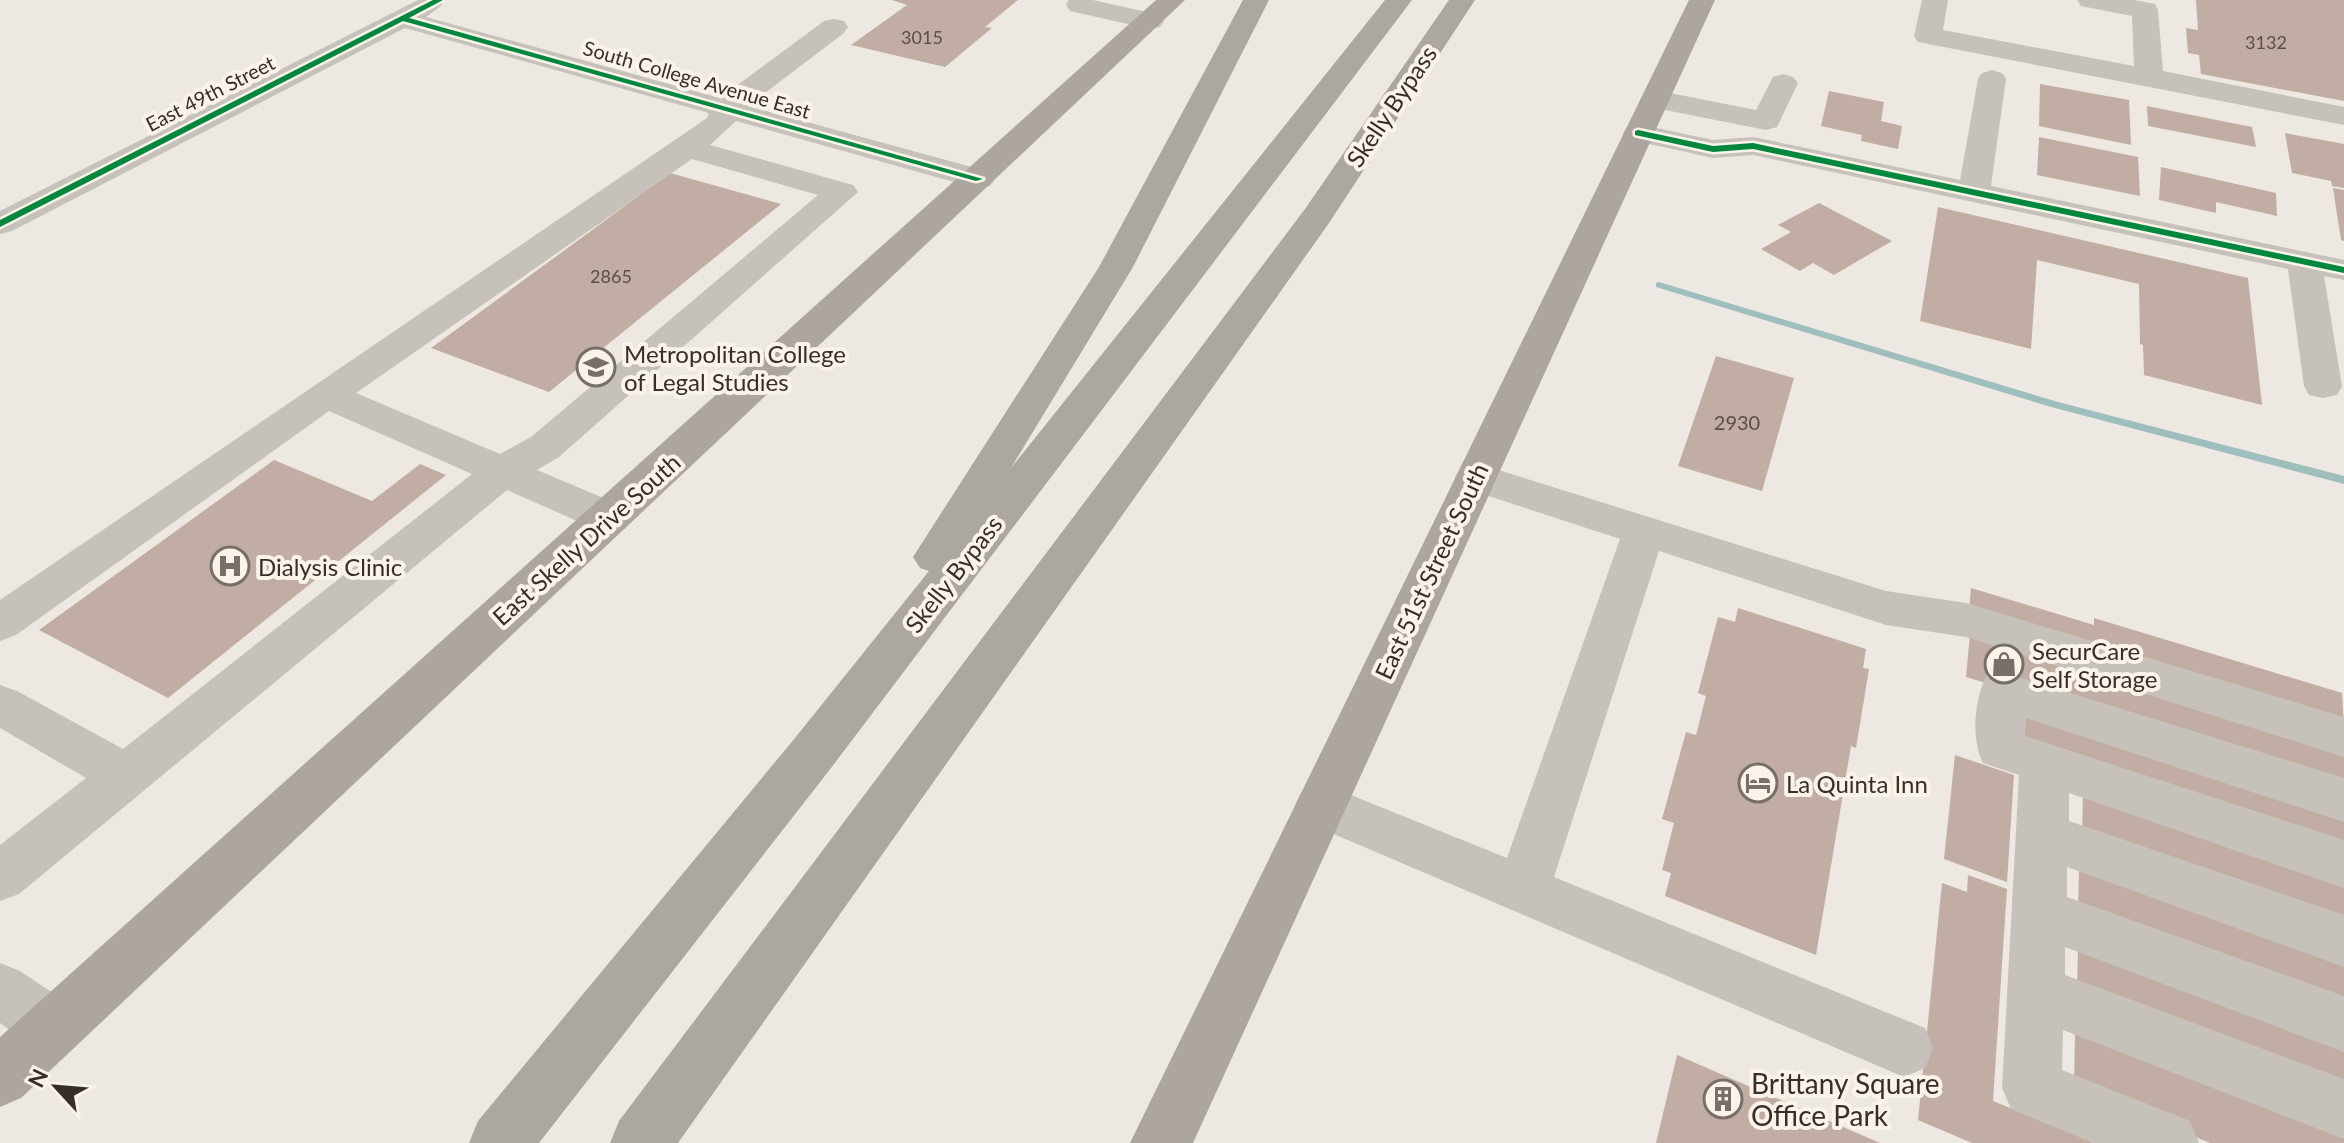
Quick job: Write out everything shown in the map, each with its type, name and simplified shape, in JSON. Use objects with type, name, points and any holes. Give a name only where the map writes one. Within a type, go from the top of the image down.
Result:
[{"type":"highway","points":[[813,753],[1116,267],[1256,0]]},
{"type":"highway","name":"Skelly Bypass","points":[[500,1143],[813,753],[1399,0]]},
{"type":"highway","name":"Skelly Bypass","points":[[641,1143],[1317,216],[1462,0]]},
{"type":"main road","name":"East Skelly Drive South","points":[[0,1077],[1172,0]]},
{"type":"main road","name":"East 51st Street South","points":[[1161,1143],[1702,0]]},
{"type":"street","name":"East 49th Street","points":[[0,224],[439,0]]},
{"type":"street","points":[[1935,0],[1928,36],[2344,116]]},
{"type":"street","points":[[2090,0],[2145,5],[2149,77]]},
{"type":"street","points":[[1079,5],[1150,21]]},
{"type":"street","name":"South College Avenue East","points":[[403,19],[979,179]]},
{"type":"street","points":[[0,623],[687,148],[721,122],[725,108],[834,27]]},
{"type":"street","points":[[1974,191],[1992,79]]},
{"type":"street","points":[[1647,116],[1766,121],[1783,83]]},
{"type":"street","points":[[1647,116],[1713,149],[1753,146],[2344,270]]},
{"type":"street","points":[[0,877],[503,471],[545,447],[842,192],[687,148]]},
{"type":"street","points":[[2304,261],[2323,386]]},
{"type":"street","points":[[326,395],[610,518]]},
{"type":"street","points":[[1476,477],[1886,608],[1966,620],[2344,737]]},
{"type":"street","points":[[1524,887],[1644,530]]},
{"type":"street","points":[[2344,800],[2003,691],[2000,748],[2344,864]]},
{"type":"street","points":[[0,705],[124,774]]},
{"type":"street","points":[[2045,764],[2032,1088],[2168,1143]]},
{"type":"street","points":[[1321,805],[1524,887],[1904,1048]]},
{"type":"street","points":[[2042,835],[2344,941]]},
{"type":"street","points":[[2039,912],[2344,1024]]},
{"type":"street","points":[[0,990],[54,1027]]},
{"type":"street","points":[[2036,992],[2344,1109]]},
{"type":"building","points":[[892,0],[1018,0],[985,27],[992,28],[945,67],[851,45],[907,5]]},
{"type":"building","points":[[2196,0],[2344,0],[2344,101],[2201,74],[2199,55],[2188,53],[2186,28],[2198,30]]},
{"type":"building","points":[[2040,84],[2129,100],[2131,145],[2039,126]]},
{"type":"building","points":[[1829,91],[1884,102],[1881,121],[1902,126],[1898,149],[1861,141],[1862,135],[1821,126]]},
{"type":"building","points":[[2147,106],[2252,127],[2256,147],[2148,126]]},
{"type":"building","points":[[2285,133],[2344,144],[2344,188],[2332,186],[2331,181],[2292,173]]},
{"type":"building","points":[[2039,137],[2138,157],[2140,196],[2037,175]]},
{"type":"building","points":[[2161,167],[2276,193],[2277,216],[2216,202],[2216,213],[2159,200]]},
{"type":"building","points":[[670,173],[781,204],[549,392],[431,348]]},
{"type":"building","points":[[2333,188],[2344,190],[2344,241],[2341,240]]},
{"type":"building","points":[[1819,203],[1892,241],[1834,275],[1813,263],[1800,271],[1761,249],[1791,232],[1778,225]]},
{"type":"building","points":[[1938,207],[2248,278],[2262,405],[2144,375],[2139,284],[2037,260],[2031,349],[1920,321]]},
{"type":"building","points":[[1716,356],[1794,378],[1762,491],[1678,466]]},
{"type":"building","name":"Dialysis Clinic","points":[[274,460],[372,501],[420,464],[446,475],[168,698],[39,630]]},
{"type":"building","points":[[1971,588],[2094,625],[2094,618],[2342,693],[2344,725],[1969,610]]},
{"type":"building","name":"La Quinta Inn","points":[[1738,608],[1866,649],[1863,668],[1869,669],[1856,748],[1851,746],[1816,955],[1665,896],[1671,873],[1662,870],[1674,823],[1662,819],[1686,732],[1696,735],[1706,696],[1698,693],[1718,617],[1735,622]]},
{"type":"building","points":[[1970,634],[2344,752],[2344,785],[1987,671],[1986,683],[1966,677]]},
{"type":"building","points":[[2026,711],[2344,815],[2344,848],[2024,741]]},
{"type":"building","points":[[1955,755],[2014,775],[2007,882],[1944,859]]},
{"type":"building","points":[[2083,792],[2344,881],[2344,928],[2082,837]]},
{"type":"building","points":[[2079,870],[2344,965],[2344,1006],[2078,909]]},
{"type":"building","points":[[1968,875],[2007,889],[1993,1101],[2096,1143],[1972,1143],[1918,1120],[1942,883],[1967,892]]},
{"type":"building","points":[[2078,947],[2344,1046],[2344,1091],[2077,989]]},
{"type":"building","points":[[2075,1031],[2344,1135],[2344,1143],[2210,1143],[2074,1088]]},
{"type":"building","name":"Brittany Square Office Park","points":[[1677,1055],[1880,1143],[1656,1143]]},
{"type":"waterway","points":[[1659,285],[2055,405],[2344,480]]},
{"type":"cycle path","points":[[0,224],[439,0]]},
{"type":"cycle path","points":[[403,19],[979,179]]},
{"type":"cycle path","points":[[1638,133],[1713,149],[1753,146],[2344,270]]},
{"type":"place","name":"Metropolitan College of Legal Studies","points":[[596,367]]},
{"type":"place","name":"Dialysis Clinic","points":[[230,566]]},
{"type":"place","name":"SecurCare Self Storage","points":[[2004,664]]},
{"type":"place","name":"La Quinta Inn","points":[[1758,783]]},
{"type":"place","name":"Brittany Square Office Park","points":[[1723,1099]]}]
